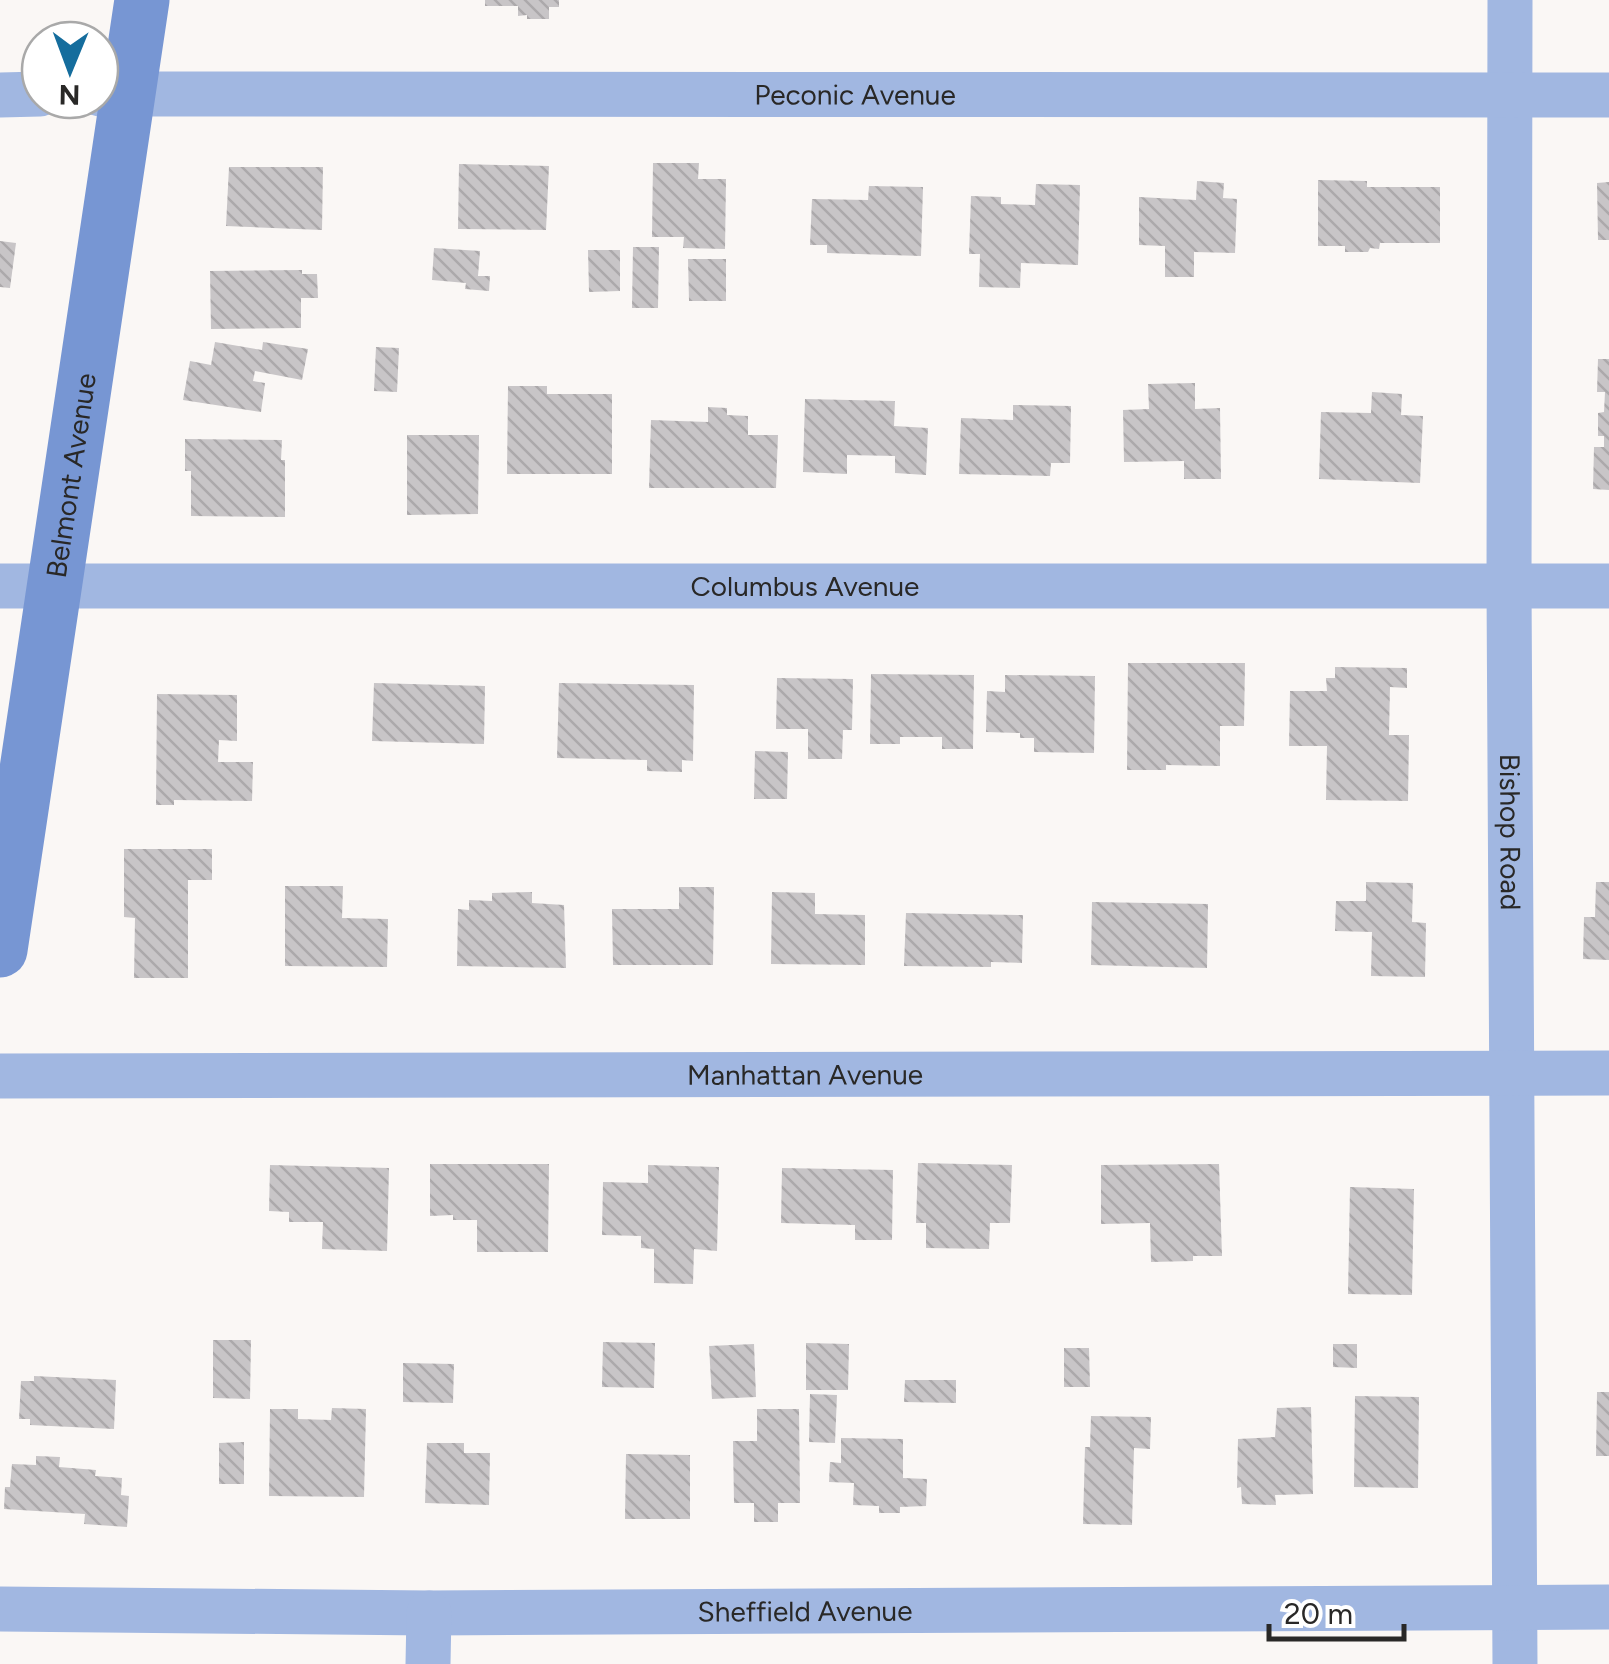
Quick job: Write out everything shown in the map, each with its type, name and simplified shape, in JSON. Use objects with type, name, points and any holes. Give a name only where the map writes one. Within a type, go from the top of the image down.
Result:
[{"type":"main road","name":"Belmont Avenue","points":[[120,74],[142,0]]},
{"type":"main road","name":"Belmont Avenue","points":[[0,950],[54,586],[111,120]]},
{"type":"street","name":"Bishop Road","points":[[1510,0],[1508,586],[1515,1664]]},
{"type":"street","name":"Peconic Avenue","points":[[120,94],[1609,95]]},
{"type":"street","name":"Columbus Avenue","points":[[0,586],[1609,586]]},
{"type":"street","name":"Manhattan Avenue","points":[[0,1076],[1609,1072]]},
{"type":"street","name":"Sheffield Avenue","points":[[0,1609],[429,1613],[1609,1608]]},
{"type":"street","points":[[428,1664],[429,1613]]},
{"type":"building","points":[[485,0],[559,0],[559,7],[549,7],[549,19],[527,19],[527,15],[518,16],[518,6],[485,6]]},
{"type":"building","points":[[653,163],[699,163],[698,179],[726,179],[725,249],[683,248],[684,237],[652,237]]},
{"type":"building","points":[[459,164],[549,166],[546,230],[458,229]]},
{"type":"building","points":[[229,167],[323,167],[322,230],[226,226]]},
{"type":"building","points":[[1318,180],[1367,181],[1367,187],[1440,187],[1440,243],[1380,243],[1379,249],[1370,248],[1368,252],[1345,252],[1345,246],[1318,246]]},
{"type":"building","points":[[1197,181],[1224,183],[1223,198],[1237,199],[1235,253],[1194,252],[1194,277],[1165,277],[1165,246],[1139,245],[1139,197],[1196,200]]},
{"type":"building","points":[[1609,182],[1609,240],[1598,240],[1597,183]]},
{"type":"building","points":[[1036,184],[1080,185],[1078,265],[1021,263],[1020,288],[979,287],[980,254],[969,254],[971,196],[1001,197],[1001,204],[1035,205]]},
{"type":"building","points":[[869,186],[923,187],[921,256],[827,253],[827,245],[810,245],[812,199],[868,200]]},
{"type":"building","points":[[0,241],[16,243],[10,288],[0,287]]},
{"type":"building","points":[[633,247],[659,247],[658,308],[632,308]]},
{"type":"building","points":[[434,248],[480,251],[478,276],[490,276],[489,291],[465,289],[466,283],[432,280]]},
{"type":"building","points":[[588,250],[620,250],[620,291],[589,292]]},
{"type":"building","points":[[688,259],[726,259],[726,301],[689,301]]},
{"type":"building","points":[[302,270],[302,274],[317,274],[318,298],[301,298],[301,328],[211,329],[210,271]]},
{"type":"building","points":[[215,342],[262,350],[263,342],[308,349],[302,380],[255,371],[253,381],[265,383],[261,412],[183,400],[190,361],[211,365]]},
{"type":"building","points":[[376,347],[399,348],[397,392],[374,391]]},
{"type":"building","points":[[1598,359],[1609,359],[1609,490],[1593,489],[1594,447],[1604,447],[1604,436],[1598,436],[1598,413],[1604,412],[1605,392],[1597,392]]},
{"type":"building","points":[[1195,383],[1195,409],[1220,408],[1221,479],[1184,479],[1184,461],[1124,462],[1123,410],[1149,409],[1148,384]]},
{"type":"building","points":[[508,386],[547,386],[547,394],[612,394],[612,474],[507,474]]},
{"type":"building","points":[[1372,392],[1402,394],[1401,415],[1423,416],[1420,483],[1319,479],[1321,412],[1371,413]]},
{"type":"building","points":[[805,399],[895,401],[894,426],[928,428],[926,475],[895,473],[895,456],[847,455],[847,474],[803,472]]},
{"type":"building","points":[[1013,405],[1071,406],[1070,463],[1051,463],[1050,476],[959,474],[961,418],[1013,420]]},
{"type":"building","points":[[708,407],[727,408],[727,415],[748,416],[748,435],[778,435],[776,488],[649,488],[651,420],[708,422]]},
{"type":"building","points":[[407,435],[479,435],[478,514],[407,515]]},
{"type":"building","points":[[185,439],[282,440],[285,517],[191,516],[191,471],[185,471]]},
{"type":"building","points":[[1128,663],[1245,663],[1244,726],[1220,726],[1220,766],[1166,765],[1166,770],[1127,770]]},
{"type":"building","points":[[1335,667],[1407,668],[1407,688],[1390,687],[1389,735],[1409,735],[1408,801],[1326,800],[1327,746],[1289,746],[1290,691],[1327,691],[1326,678],[1335,678]]},
{"type":"building","points":[[871,674],[974,675],[973,749],[942,749],[942,737],[900,737],[900,744],[870,744]]},
{"type":"building","points":[[1005,675],[1095,676],[1094,753],[1034,752],[1034,738],[1020,738],[1020,733],[986,732],[987,691],[1005,692]]},
{"type":"building","points":[[777,678],[853,679],[852,730],[843,730],[842,759],[808,759],[808,729],[776,729]]},
{"type":"building","points":[[374,683],[485,686],[484,744],[372,741]]},
{"type":"building","points":[[559,683],[694,685],[693,761],[682,760],[682,772],[647,771],[647,760],[557,758]]},
{"type":"building","points":[[157,694],[237,695],[237,741],[219,740],[218,762],[253,762],[252,801],[174,800],[174,805],[156,805]]},
{"type":"building","points":[[755,751],[788,752],[787,799],[754,799]]},
{"type":"building","points":[[124,849],[212,849],[212,880],[188,880],[188,978],[134,978],[135,918],[124,917]]},
{"type":"building","points":[[1366,882],[1413,883],[1412,922],[1426,923],[1425,977],[1371,976],[1372,932],[1335,931],[1336,901],[1366,901]]},
{"type":"building","points":[[1596,882],[1609,882],[1609,960],[1583,959],[1584,917],[1595,917]]},
{"type":"building","points":[[285,886],[343,886],[342,918],[388,919],[387,967],[285,966]]},
{"type":"building","points":[[679,887],[714,887],[713,965],[613,965],[612,909],[679,909]]},
{"type":"building","points":[[532,892],[532,903],[564,905],[566,968],[457,966],[458,909],[469,910],[469,900],[492,901],[492,893]]},
{"type":"building","points":[[772,892],[815,893],[815,914],[865,915],[865,965],[771,964]]},
{"type":"building","points":[[1092,902],[1208,904],[1207,968],[1091,965]]},
{"type":"building","points":[[906,913],[1023,915],[1022,963],[991,962],[991,967],[904,966]]},
{"type":"building","points":[[918,1163],[1012,1165],[1010,1223],[990,1223],[989,1249],[926,1248],[926,1223],[916,1223]]},
{"type":"building","points":[[430,1164],[549,1164],[548,1252],[477,1252],[477,1220],[430,1216]]},
{"type":"building","points":[[1219,1164],[1222,1256],[1151,1262],[1150,1223],[1101,1224],[1101,1165]]},
{"type":"building","points":[[270,1165],[389,1168],[387,1251],[322,1249],[323,1222],[289,1222],[289,1212],[269,1211]]},
{"type":"building","points":[[648,1165],[719,1167],[717,1251],[694,1249],[693,1284],[654,1283],[654,1249],[641,1248],[641,1236],[602,1235],[603,1182],[648,1183]]},
{"type":"building","points":[[782,1168],[893,1170],[892,1240],[855,1240],[855,1225],[781,1223]]},
{"type":"building","points":[[1350,1187],[1414,1189],[1412,1295],[1348,1294]]},
{"type":"building","points":[[213,1340],[251,1340],[250,1399],[213,1398]]},
{"type":"building","points":[[603,1342],[655,1343],[654,1388],[602,1387]]},
{"type":"building","points":[[806,1343],[849,1344],[848,1390],[806,1390]]},
{"type":"building","points":[[754,1344],[756,1397],[712,1399],[709,1346]]},
{"type":"building","points":[[1333,1344],[1357,1344],[1357,1368],[1333,1367]]},
{"type":"building","points":[[1064,1348],[1089,1348],[1090,1387],[1064,1387]]},
{"type":"building","points":[[403,1363],[454,1364],[453,1403],[403,1402]]},
{"type":"building","points":[[34,1376],[116,1380],[114,1429],[30,1425],[30,1419],[19,1419],[21,1381],[34,1381]]},
{"type":"building","points":[[905,1380],[956,1380],[956,1403],[904,1402]]},
{"type":"building","points":[[1597,1392],[1609,1392],[1609,1456],[1596,1456]]},
{"type":"building","points":[[810,1394],[837,1395],[835,1443],[809,1442]]},
{"type":"building","points":[[1355,1396],[1419,1397],[1418,1488],[1354,1487]]},
{"type":"building","points":[[1311,1407],[1313,1494],[1275,1495],[1276,1505],[1242,1504],[1241,1487],[1237,1488],[1238,1439],[1275,1437],[1277,1408]]},
{"type":"building","points":[[332,1408],[366,1409],[364,1497],[269,1496],[270,1409],[298,1409],[298,1419],[331,1420]]},
{"type":"building","points":[[757,1409],[799,1409],[800,1503],[778,1503],[778,1522],[754,1522],[754,1503],[734,1503],[733,1441],[757,1441]]},
{"type":"building","points":[[1091,1416],[1151,1417],[1150,1449],[1134,1448],[1132,1525],[1083,1524],[1085,1447],[1090,1447]]},
{"type":"building","points":[[841,1438],[903,1439],[903,1478],[927,1479],[926,1506],[900,1507],[900,1513],[879,1513],[879,1506],[853,1505],[854,1483],[829,1482],[830,1462],[841,1463]]},
{"type":"building","points":[[244,1442],[244,1484],[219,1484],[219,1443]]},
{"type":"building","points":[[427,1443],[464,1443],[464,1453],[490,1453],[489,1505],[425,1503]]},
{"type":"building","points":[[626,1454],[690,1455],[690,1519],[625,1519]]},
{"type":"building","points":[[36,1456],[60,1457],[59,1467],[96,1470],[95,1476],[122,1478],[121,1495],[129,1496],[127,1527],[84,1524],[85,1514],[4,1509],[12,1464],[36,1465]]}]
